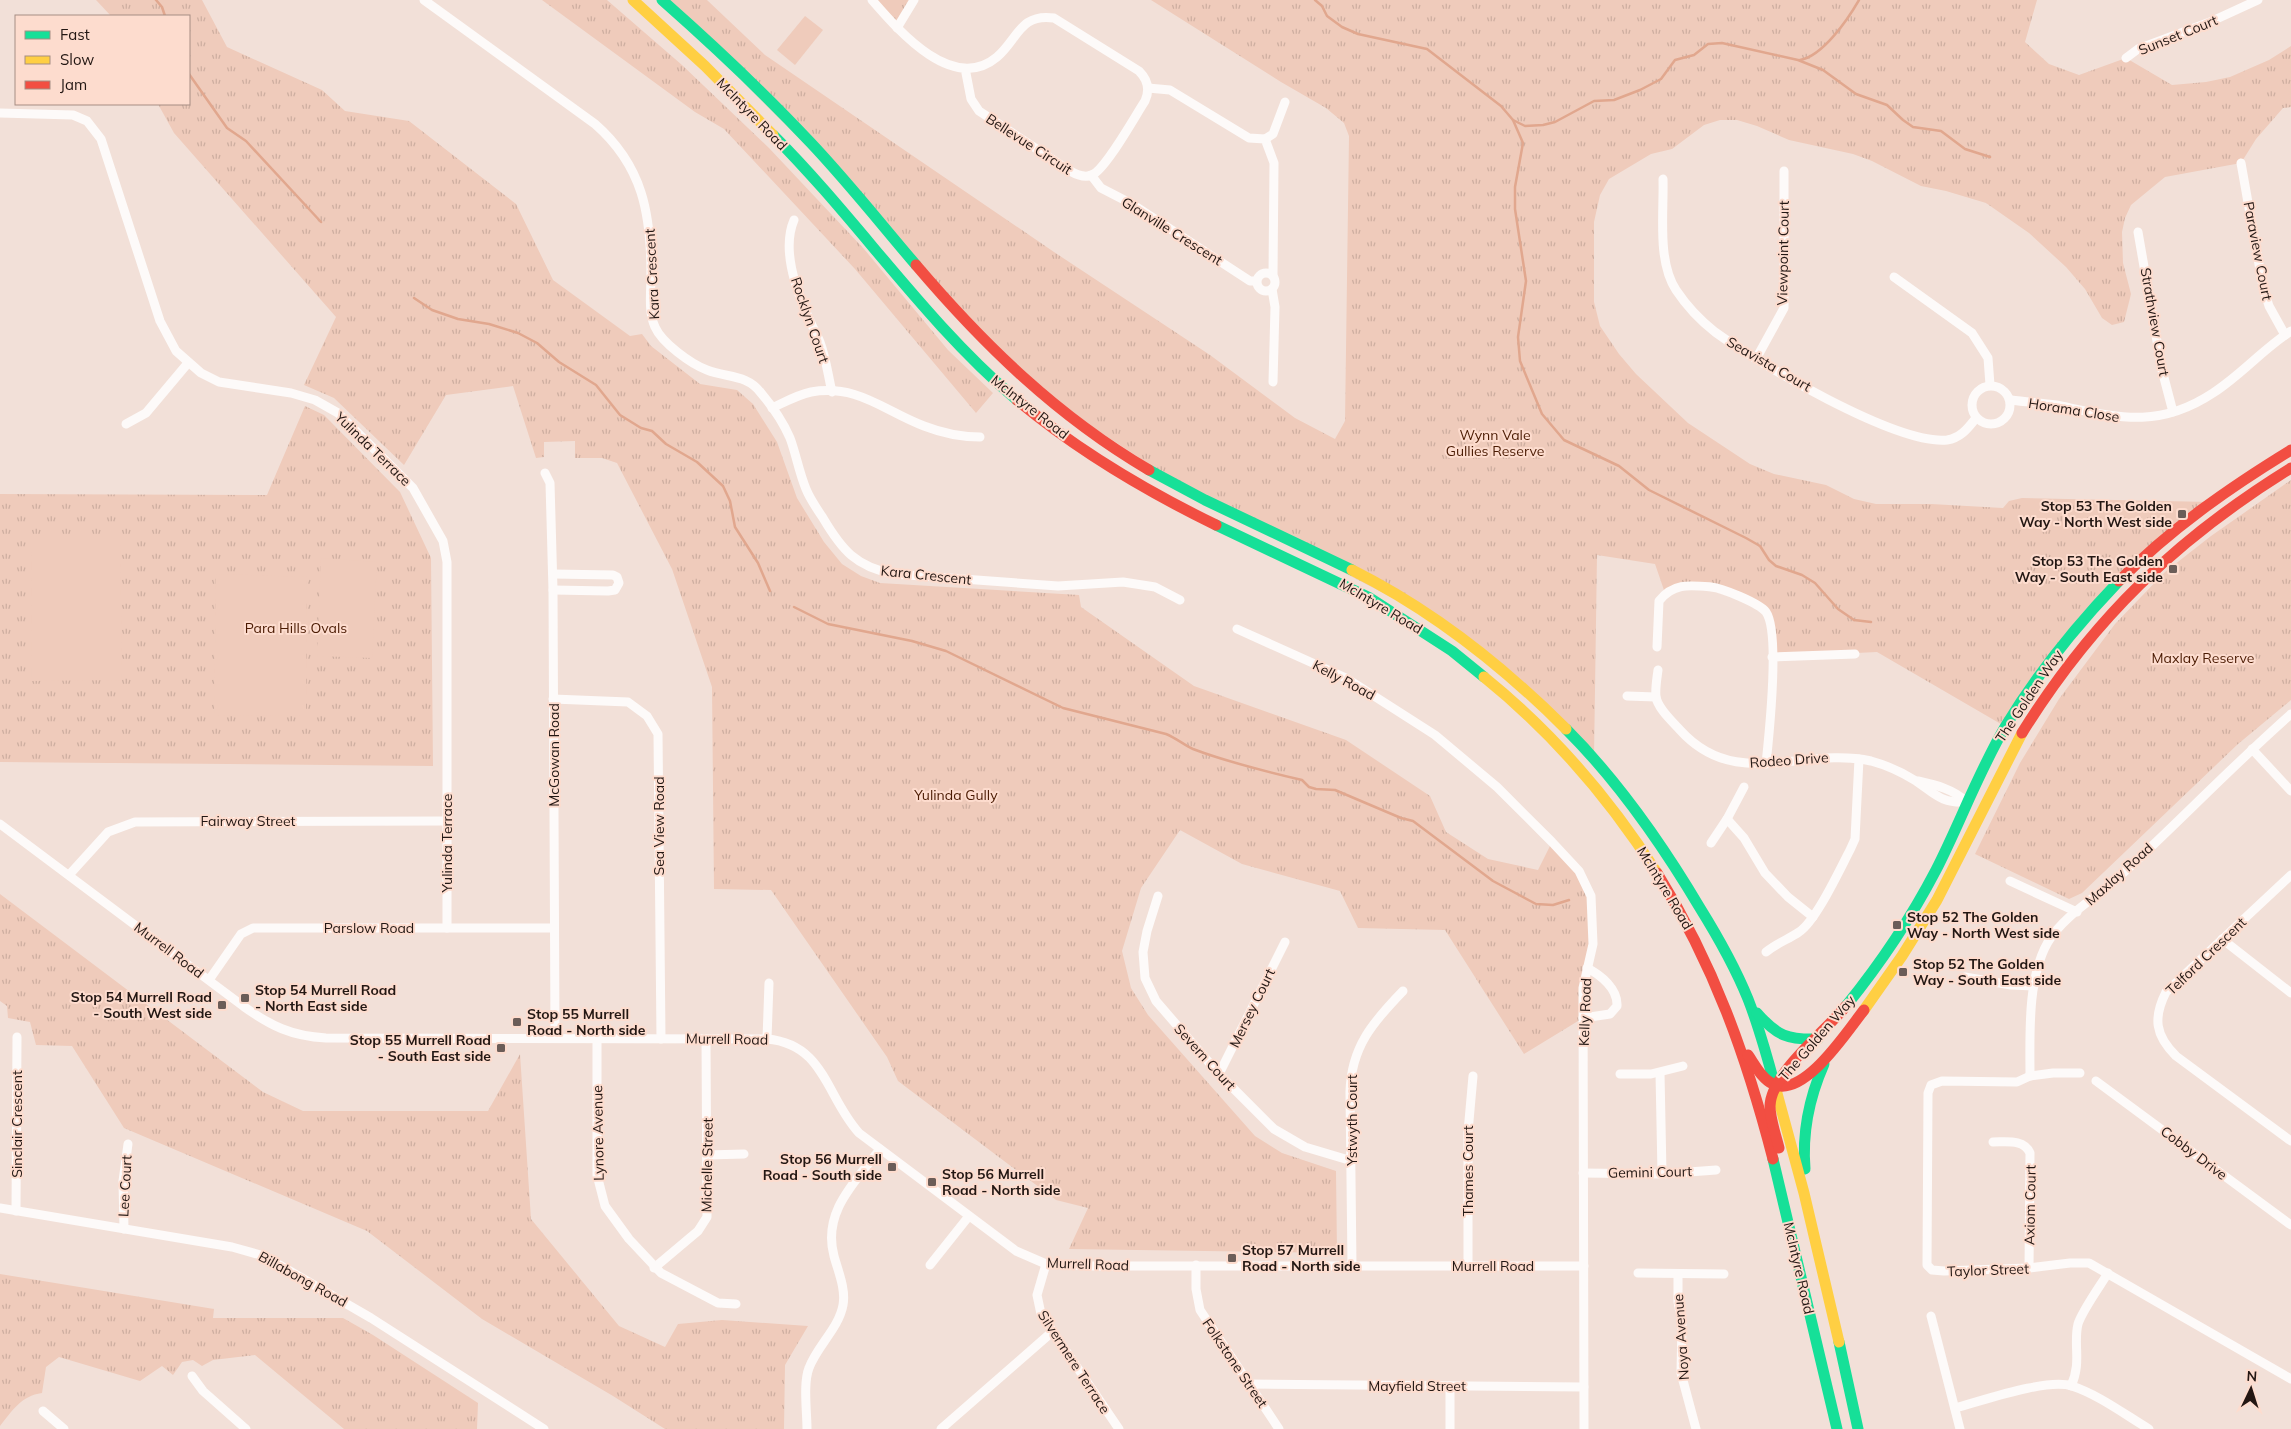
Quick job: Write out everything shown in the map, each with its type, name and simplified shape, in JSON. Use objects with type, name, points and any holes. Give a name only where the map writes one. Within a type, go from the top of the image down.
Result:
[{"type":"main road","name":"McIntyre Road","points":[[633,0],[712,73],[816,180],[944,331],[1012,396],[1083,448],[1139,484],[1197,515],[1328,575],[1394,612],[1430,635],[1544,730],[1614,809],[1660,875],[1698,944],[1740,1044],[1788,1218],[1836,1429]]},
{"type":"main road","name":"McIntyre Road","points":[[662,0],[717,50],[798,130],[832,167],[943,299],[995,355],[1058,408],[1141,466],[1204,500],[1333,559],[1407,600],[1483,654],[1548,709],[1607,771],[1634,803],[1691,890],[1728,956],[1751,1005],[1808,1203],[1858,1429]]},
{"type":"main road","name":"The Golden Way","points":[[1775,1086],[1818,1039],[1860,988],[1910,914],[1949,842],[1967,802],[2006,727],[2066,641],[2104,598],[2151,551],[2231,487],[2291,450]]},
{"type":"main road","name":"The Golden Way","points":[[1775,1086],[1784,1087],[1799,1082],[1828,1054],[1869,1004],[1925,920],[2017,740],[2051,687],[2087,641],[2122,602],[2195,533],[2248,495],[2291,468]]},
{"type":"main road","points":[[1971,832],[1967,802],[1992,787]]},
{"type":"main road","points":[[1751,1005],[1768,1027],[1780,1036],[1797,1040],[1818,1039]]},
{"type":"main road","points":[[1740,1044],[1762,1076],[1775,1086],[1769,1101],[1787,1185],[1788,1218]]},
{"type":"main road","points":[[1808,1203],[1803,1152],[1804,1133],[1811,1097],[1828,1054]]},
{"type":"street","name":"Kara Crescent","points":[[424,0],[595,124],[610,138],[631,168],[647,212],[651,232],[652,318],[657,330],[670,345],[698,366],[713,372],[738,376],[749,381],[757,388],[772,408],[790,438],[806,490],[835,539],[846,552],[867,567],[894,574],[1058,586],[1101,583],[1136,584],[1163,590],[1180,600]]},
{"type":"street","points":[[872,0],[896,28],[948,66],[966,68],[988,63],[998,56],[1024,25],[1031,20],[1047,17],[1062,22],[1139,72],[1146,80],[1148,88],[1170,90],[1249,138],[1265,139],[1274,134],[1285,102]]},
{"type":"street","points":[[896,28],[914,0]]},
{"type":"street","name":"Sunset Court","points":[[2126,58],[2138,49],[2210,22],[2258,0]]},
{"type":"street","name":"Bellevue Circuit","points":[[966,68],[971,99],[979,111],[1076,175],[1091,175],[1103,164],[1144,101],[1148,88]]},
{"type":"street","name":"Yulinda Terrace","points":[[0,113],[73,116],[87,121],[98,133],[160,321],[176,351],[188,363],[219,382],[292,393],[315,400],[338,412],[406,479],[434,524],[446,549],[447,562],[447,928]]},
{"type":"street","points":[[1265,139],[1274,163],[1273,276],[1275,284],[1272,289],[1275,307],[1273,382]]},
{"type":"street","name":"Paraview Court","points":[[2242,163],[2263,287],[2269,306],[2288,333]]},
{"type":"street","name":"Viewpoint Court","points":[[1756,359],[1784,308],[1784,171]]},
{"type":"street","name":"Glanville Crescent","points":[[1091,175],[1101,188],[1132,204],[1250,281],[1256,281]]},
{"type":"street","name":"Seavista Court","points":[[1663,179],[1664,261],[1669,277],[1686,303],[1713,331],[1756,359],[1858,415],[1919,438],[1948,440],[1964,434],[1976,418]]},
{"type":"street","name":"Rocklyn Court","points":[[794,220],[790,230],[789,243],[793,267],[805,310],[822,350],[832,392]]},
{"type":"street","name":"Strathview Court","points":[[2138,232],[2162,370],[2173,412]]},
{"type":"street","points":[[1272,289],[1264,291],[1258,288],[1256,281],[1263,273],[1273,276]]},
{"type":"street","points":[[1894,277],[1972,333],[1988,358],[1990,385]]},
{"type":"street","name":"Horama Close","points":[[2011,400],[2055,405],[2116,418],[2134,419],[2173,412],[2213,393],[2288,333]]},
{"type":"street","points":[[126,424],[146,413],[188,363]]},
{"type":"street","points":[[1990,385],[2006,392],[2011,400],[2011,406],[2004,420],[1990,424],[1976,418],[1971,403],[1978,390],[1990,385]]},
{"type":"street","points":[[772,408],[804,394],[832,392],[864,396],[910,420],[951,434],[980,437]]},
{"type":"street","name":"McGowan Road","points":[[544,473],[550,484],[553,574],[554,1038]]},
{"type":"street","points":[[553,574],[613,575],[617,577],[619,583],[615,590],[608,591],[553,590]]},
{"type":"street","points":[[1658,647],[1659,601],[1674,587],[1693,585],[1717,588],[1758,605],[1766,612],[1772,631],[1770,720],[1766,764]]},
{"type":"street","name":"Kelly Road","points":[[1238,629],[1335,673],[1366,690],[1435,735],[1514,803],[1575,866],[1588,886],[1593,905],[1593,944],[1584,980],[1583,1018],[1584,1429]]},
{"type":"street","points":[[1772,657],[1855,654]]},
{"type":"street","points":[[1627,696],[1656,697],[1658,670]]},
{"type":"street","name":"Rodeo Drive","points":[[1656,697],[1669,718],[1695,746],[1723,759],[1746,764],[1766,764],[1841,756],[1859,759],[1876,762],[1915,780],[1937,785],[1957,793],[1967,802]]},
{"type":"street","name":"Sea View Road","points":[[554,699],[628,702],[647,716],[658,734],[661,1039]]},
{"type":"street","name":"Maxlay Road","points":[[2030,1076],[2030,1030],[2034,986],[2041,959],[2048,942],[2061,926],[2120,876],[2291,714]]},
{"type":"street","points":[[2252,749],[2291,791]]},
{"type":"street","points":[[1766,952],[1781,940],[1800,932],[1812,917],[1855,839],[1859,759]]},
{"type":"street","points":[[1711,843],[1727,819],[1744,787]]},
{"type":"street","points":[[1727,819],[1744,838],[1765,873],[1788,897],[1812,917]]},
{"type":"street","name":"Fairway Street","points":[[69,875],[108,832],[134,822],[448,822]]},
{"type":"street","name":"Murrell Road","points":[[0,824],[272,1026],[301,1036],[336,1038],[767,1039],[786,1042],[811,1058],[822,1072],[845,1116],[859,1132],[1016,1251],[1046,1264],[1095,1266],[1584,1266]]},
{"type":"street","name":"Telford Crescent","points":[[2291,874],[2166,992],[2160,1003],[2158,1028],[2165,1045],[2176,1056],[2291,1141]]},
{"type":"street","points":[[2010,882],[2077,912]]},
{"type":"street","name":"Severn Court","points":[[1158,896],[1144,941],[1143,967],[1145,978],[1160,1007],[1220,1074],[1274,1129],[1296,1143],[1352,1161]]},
{"type":"street","name":"Parslow Road","points":[[208,980],[240,934],[253,928],[554,928]]},
{"type":"street","points":[[2222,939],[2291,993]]},
{"type":"street","name":"Mersey Court","points":[[1220,1074],[1285,942]]},
{"type":"street","points":[[1583,1018],[1610,1014],[1617,1006],[1613,991],[1599,974],[1587,968]]},
{"type":"street","points":[[1965,977],[2011,985],[2034,986]]},
{"type":"street","points":[[767,1039],[769,983]]},
{"type":"street","name":"Ystwyth Court","points":[[1352,1266],[1350,1082],[1353,1063],[1370,1028],[1403,991]]},
{"type":"street","name":"Sinclair Crescent","points":[[16,1211],[17,1037]]},
{"type":"street","name":"Lynore Avenue","points":[[597,1039],[597,1164],[600,1190],[605,1206],[654,1268],[704,1298],[718,1303],[736,1304]]},
{"type":"street","name":"Michelle Street","points":[[654,1268],[698,1231],[706,1220],[708,1207],[706,1039]]},
{"type":"street","points":[[1620,1074],[1644,1075],[1660,1073],[1683,1066]]},
{"type":"street","points":[[1660,1073],[1662,1174]]},
{"type":"street","name":"Taylor Street","points":[[2080,1073],[2053,1073],[2030,1076],[2016,1082],[1942,1081],[1932,1085],[1928,1093],[1928,1264],[1932,1270],[2029,1268],[2070,1263],[2089,1263],[2291,1379]]},
{"type":"street","name":"Thames Court","points":[[1468,1266],[1468,1132],[1473,1076]]},
{"type":"street","name":"Cobby Drive","points":[[2096,1081],[2291,1225]]},
{"type":"street","name":"Axiom Court","points":[[1993,1142],[2021,1144],[2030,1153],[2029,1268]]},
{"type":"street","name":"Lee Court","points":[[124,1229],[123,1181],[128,1144]]},
{"type":"street","points":[[806,1429],[808,1369],[838,1318],[843,1305],[842,1287],[830,1239],[834,1216],[846,1193],[880,1149]]},
{"type":"street","points":[[708,1155],[744,1154]]},
{"type":"street","name":"Gemini Court","points":[[1583,1173],[1662,1174],[1716,1170]]},
{"type":"street","name":"Billabong Road","points":[[0,1208],[240,1249],[264,1256],[371,1318],[544,1429]]},
{"type":"street","points":[[930,1265],[969,1216]]},
{"type":"street","name":"Silvermere Terrace","points":[[1046,1264],[1037,1301],[1041,1314],[1119,1429]]},
{"type":"street","name":"Folkstone Street","points":[[1196,1265],[1196,1289],[1200,1310],[1279,1429]]},
{"type":"street","name":"Noya Avenue","points":[[1638,1273],[1724,1274]]},
{"type":"street","points":[[2071,1386],[2075,1377],[2077,1360],[2078,1324],[2108,1273]]},
{"type":"street","name":"Noya Avenue","points":[[1678,1274],[1678,1302],[1682,1323],[1681,1373],[1696,1429]]},
{"type":"street","points":[[1931,1316],[1960,1429]]},
{"type":"street","points":[[941,1429],[1052,1332]]},
{"type":"street","points":[[192,1376],[203,1391],[246,1429]]},
{"type":"street","name":"Mayfield Street","points":[[1249,1384],[1584,1386]]},
{"type":"street","points":[[1955,1408],[2051,1384],[2071,1386],[2106,1402],[2149,1429]]},
{"type":"street","points":[[1450,1386],[1450,1429]]},
{"type":"street","points":[[43,1411],[64,1429]]},
{"type":"green space","name":"Yulinda Gully","points":[[96,0],[202,0],[227,47],[322,90],[345,111],[409,121],[516,204],[553,280],[630,336],[642,334],[651,346],[700,384],[737,390],[753,404],[777,442],[797,498],[824,542],[842,564],[861,576],[880,583],[1079,595],[1081,607],[1194,686],[1346,740],[1430,796],[1446,832],[1488,859],[1538,870],[1552,842],[1579,871],[1593,905],[1583,1018],[1524,1054],[1445,930],[1358,928],[1340,891],[1242,864],[1180,830],[1141,888],[1122,951],[1131,988],[1148,1015],[1255,1136],[1282,1153],[1336,1171],[1337,1253],[1069,1249],[1088,1208],[1056,1200],[898,1081],[887,1057],[771,890],[714,889],[712,687],[672,569],[617,463],[602,458],[575,458],[575,441],[544,442],[544,457],[536,458],[513,386],[446,395],[404,465],[334,398],[304,385],[336,317],[174,133],[159,105],[190,105],[190,15],[110,15]]},
{"type":"green space","points":[[542,0],[607,0],[682,65],[769,148],[864,249],[948,350],[993,393],[976,413],[855,269],[724,129],[695,112]]},
{"type":"green space","name":"Wynn Vale Gullies Reserve","points":[[662,0],[707,0],[765,55],[1054,252],[1210,355],[1295,418],[1335,439],[1345,421],[1349,136],[1344,123],[1326,108],[1281,82],[1151,0],[2037,0],[2025,42],[2049,64],[2079,75],[2126,58],[2172,85],[2206,82],[2230,77],[2269,60],[2291,46],[2291,107],[2283,108],[2256,139],[2241,163],[2165,177],[2131,205],[2125,218],[2122,232],[2123,263],[2131,294],[2124,322],[2112,325],[2102,318],[2085,289],[2066,267],[2029,233],[1986,203],[1921,186],[1872,161],[1853,154],[1789,140],[1757,126],[1737,120],[1720,120],[1704,125],[1672,149],[1651,154],[1609,179],[1600,195],[1594,222],[1594,302],[1600,326],[1619,354],[1636,374],[1688,423],[1750,464],[1774,474],[1826,485],[1854,499],[1876,504],[1931,504],[2003,508],[2009,501],[2022,498],[2211,502],[2104,598],[2006,727],[1877,652],[1772,657],[1772,631],[1758,605],[1693,585],[1665,593],[1655,564],[1597,555],[1594,757],[1441,623],[1204,500],[1031,387],[853,193]]},
{"type":"green space","points":[[872,0],[914,0],[897,28]]},
{"type":"green space","points":[[805,16],[823,30],[795,65],[777,50]]},
{"type":"green space","name":"Para Hills Ovals","points":[[305,406],[324,415],[400,492],[431,558],[433,766],[0,762],[0,494],[267,495]]},
{"type":"green space","name":"Maxlay Reserve","points":[[2291,480],[2291,700],[2238,744],[2082,893],[2069,899],[1975,854],[2020,763],[2059,699],[2115,624],[2165,572],[2211,536]]},
{"type":"green space","points":[[32,539],[120,539],[122,680],[31,681]]},
{"type":"green space","points":[[321,558],[377,562],[372,658],[317,656]]},
{"type":"green space","points":[[216,574],[307,577],[306,716],[214,715]]},
{"type":"green space","points":[[0,894],[263,1092],[303,1111],[488,1111],[520,1054],[531,1219],[619,1326],[665,1347],[678,1324],[722,1320],[808,1326],[785,1365],[784,1429],[665,1429],[482,1319],[367,1231],[124,1128],[72,1046],[36,1045],[30,1022],[8,1018],[7,1006],[0,1001]]},
{"type":"green space","points":[[0,1274],[214,1309],[213,1318],[343,1318],[373,1335],[478,1403],[477,1429],[344,1429],[255,1355],[213,1360],[202,1366],[193,1360],[182,1362],[173,1375],[162,1366],[140,1381],[59,1357],[46,1367],[42,1393],[28,1397],[13,1409],[0,1426]]},
{"type":"waterway","points":[[156,0],[162,7],[165,15]]},
{"type":"waterway","points":[[1315,0],[1322,6],[1327,16],[1342,27],[1358,34],[1427,49],[1501,106],[1513,120],[1525,126],[1555,122],[1594,101],[1614,100],[1640,90],[1661,79],[1675,60],[1694,55],[1708,44],[1722,43],[1798,60],[1823,70],[1856,94],[1887,105],[1913,127],[1941,131],[1965,149],[1990,157]]},
{"type":"waterway","points":[[1800,60],[1817,52],[1834,36],[1859,0]]},
{"type":"waterway","points":[[190,75],[227,128],[246,141],[321,222]]},
{"type":"waterway","points":[[1513,120],[1523,143],[1515,187],[1515,209],[1526,281],[1518,337],[1520,361],[1542,414],[1564,440],[1619,466],[1649,490],[1760,546],[1769,560],[1776,566],[1802,575],[1815,583],[1838,609],[1854,620],[1871,622]]},
{"type":"waterway","points":[[414,298],[432,310],[458,319],[489,324],[518,333],[537,343],[559,362],[596,385],[620,415],[641,428],[652,431],[666,444],[697,462],[723,486],[730,501],[735,527],[758,563],[770,591]]},
{"type":"waterway","points":[[794,607],[828,624],[912,641],[946,651],[1063,708],[1166,734],[1206,754],[1302,780],[1309,787],[1316,789],[1335,790],[1401,818],[1413,821],[1493,881],[1536,904],[1553,905],[1569,900]]},
{"type":"traffic: fast","points":[[662,0],[738,69],[792,123],[837,172],[916,265]]},
{"type":"traffic: fast","points":[[773,135],[834,201],[952,338],[1017,400]]},
{"type":"traffic: fast","points":[[1149,470],[1205,500],[1352,570]]},
{"type":"traffic: fast","points":[[1216,525],[1370,598],[1452,651],[1484,677]]},
{"type":"traffic: fast","points":[[1846,1006],[1871,974],[1916,906],[1945,852],[1986,762],[2017,707],[2058,651],[2119,581]]},
{"type":"traffic: fast","points":[[1566,729],[1604,770],[1639,814],[1686,884],[1713,930],[1732,964],[1748,999],[1775,1086]]},
{"type":"traffic: fast","points":[[1757,1013],[1777,1032],[1784,1035],[1799,1039],[1818,1039]]},
{"type":"traffic: fast","points":[[1805,1169],[1804,1155],[1808,1115],[1814,1090],[1824,1064]]},
{"type":"traffic: fast","points":[[1773,1159],[1837,1429]]},
{"type":"traffic: fast","points":[[1839,1342],[1858,1429]]},
{"type":"traffic: slow","points":[[633,0],[705,66],[773,135]]},
{"type":"traffic: slow","points":[[1352,570],[1410,603],[1465,641],[1517,683],[1566,729]]},
{"type":"traffic: slow","points":[[1484,677],[1533,720],[1578,768],[1620,819],[1657,873]]},
{"type":"traffic: slow","points":[[1864,1010],[1902,956],[1937,900],[2022,733]]},
{"type":"traffic: slow","points":[[1775,1086],[1804,1193],[1839,1342]]},
{"type":"traffic: jam","points":[[916,265],[968,323],[1024,377],[1083,426],[1149,470]]},
{"type":"traffic: jam","points":[[1017,400],[1088,453],[1138,484],[1216,525]]},
{"type":"traffic: jam","points":[[2119,581],[2138,562],[2201,510],[2291,450]]},
{"type":"traffic: jam","points":[[2022,733],[2078,653],[2140,584],[2210,523],[2291,468]]},
{"type":"traffic: jam","points":[[1657,873],[1677,907],[1712,976],[1752,1083],[1773,1159]]},
{"type":"traffic: jam","points":[[1779,1148],[1770,1111],[1773,1093],[1779,1080],[1789,1066],[1846,1006]]},
{"type":"traffic: jam","points":[[1748,1055],[1769,1082],[1785,1086],[1798,1082],[1824,1060],[1864,1010]]},
{"type":"place","name":"Stop 53 The Golden Way - North West side","points":[[2182,514]]},
{"type":"place","name":"Stop 53 The Golden Way - South East side","points":[[2173,569]]},
{"type":"place","name":"Stop 52 The Golden Way - North West side","points":[[1897,925]]},
{"type":"place","name":"Stop 52 The Golden Way - South East side","points":[[1903,972]]},
{"type":"place","name":"Stop 54 Murrell Road - North East side","points":[[245,998]]},
{"type":"place","name":"Stop 54 Murrell Road - South West side","points":[[222,1005]]},
{"type":"place","name":"Stop 55 Murrell Road - North side","points":[[517,1022]]},
{"type":"place","name":"Stop 55 Murrell Road - South East side","points":[[501,1048]]},
{"type":"place","name":"Stop 56 Murrell Road - South side","points":[[892,1167]]},
{"type":"place","name":"Stop 56 Murrell Road - North side","points":[[932,1182]]},
{"type":"place","name":"Stop 57 Murrell Road - North side","points":[[1232,1258]]}]
